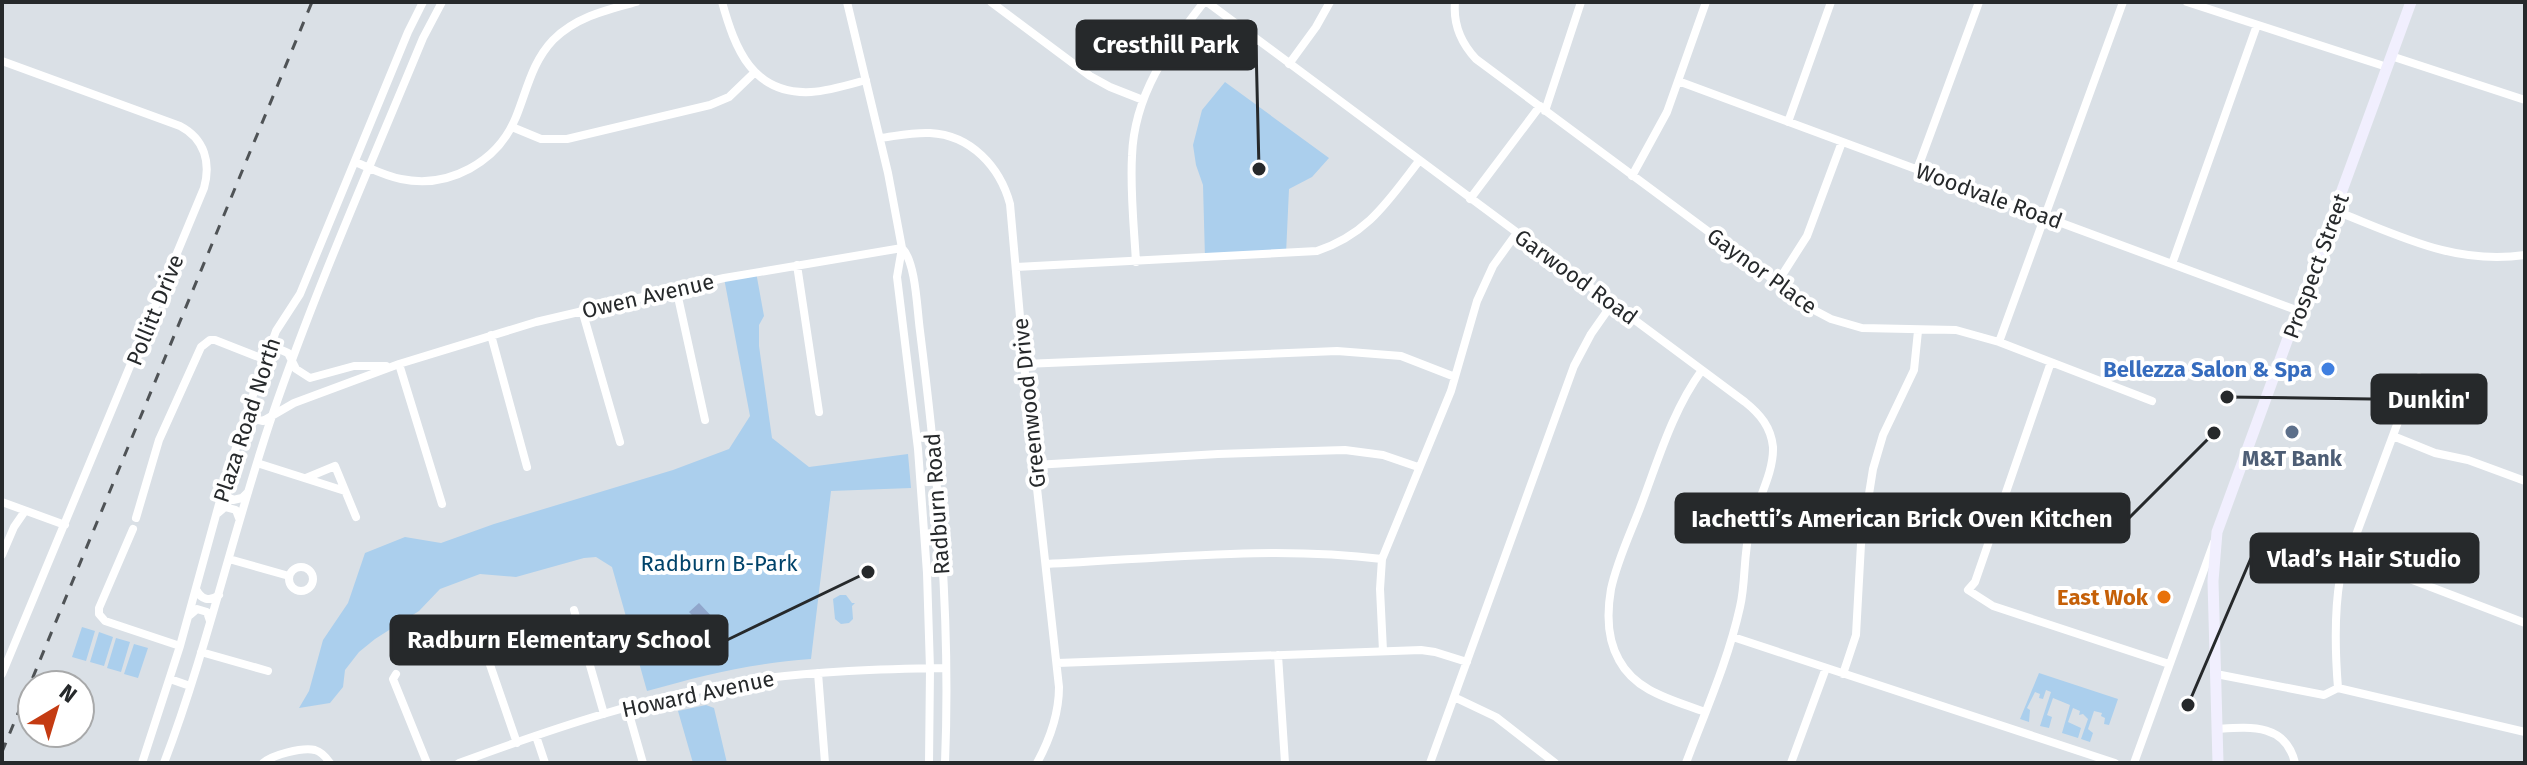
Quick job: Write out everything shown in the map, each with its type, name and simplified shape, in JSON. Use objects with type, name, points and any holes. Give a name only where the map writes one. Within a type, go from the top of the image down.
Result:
[{"type":"main road","name":"Prospect Street","points":[[2217,532],[2411,2]]},
{"type":"main road","points":[[2217,532],[2213,581],[2218,763]]},
{"type":"street","name":"Plaza Road North","points":[[142,763],[189,617],[224,486],[267,356],[282,321],[300,294],[423,2]]},
{"type":"street","name":"Plaza Road North","points":[[164,763],[291,361],[423,38],[442,2]]},
{"type":"street","points":[[355,162],[409,180],[446,179],[485,159],[512,127],[537,62],[554,39],[590,15],[636,2]]},
{"type":"street","points":[[722,2],[739,53],[755,72],[776,85],[798,92],[825,90],[866,80]]},
{"type":"street","name":"Radburn Road","points":[[847,2],[880,138],[902,248],[897,277],[922,501],[930,669],[929,763]]},
{"type":"street","points":[[991,2],[1090,76],[1143,100]]},
{"type":"street","points":[[1136,262],[1131,158],[1136,123],[1143,100],[1169,47],[1205,2]]},
{"type":"street","name":"Garwood Road","points":[[1205,2],[1702,370],[1757,412],[1766,423],[1773,449],[1770,470],[1750,526],[1741,603],[1733,637],[1686,763]]},
{"type":"street","points":[[1289,64],[1330,2]]},
{"type":"street","name":"Gaynor Place","points":[[1455,2],[1458,32],[1469,51],[1542,109],[1814,310],[1846,324],[1876,330],[1956,330],[1999,342],[2152,401]]},
{"type":"street","points":[[1470,199],[1542,109],[1581,2]]},
{"type":"street","points":[[1632,176],[1657,134],[1706,2]]},
{"type":"street","points":[[1788,122],[1831,2]]},
{"type":"street","points":[[1917,170],[1979,2]]},
{"type":"street","points":[[1999,342],[2123,2]]},
{"type":"street","points":[[2187,2],[2257,25],[2525,100]]},
{"type":"street","points":[[2172,264],[2257,25]]},
{"type":"street","name":"Pollitt Drive","points":[[2,61],[180,126],[195,136],[202,146],[208,166],[204,188],[2,674]]},
{"type":"street","points":[[512,127],[541,139],[581,135],[719,102],[737,91],[755,72]]},
{"type":"street","name":"Woodvale Road","points":[[1678,81],[2299,311]]},
{"type":"street","name":"Greenwood Drive","points":[[880,138],[936,133],[963,142],[984,157],[1001,178],[1006,191],[1059,687],[1056,716],[1037,763]]},
{"type":"street","points":[[1777,283],[1807,236],[1842,142]]},
{"type":"street","points":[[1016,267],[1303,253],[1333,246],[1352,236],[1374,218],[1419,161]]},
{"type":"street","points":[[2336,211],[2451,254],[2486,258],[2525,255]]},
{"type":"street","points":[[1383,651],[1382,559],[1455,377],[1481,293],[1493,266],[1516,234]]},
{"type":"street","name":"Radburn Road","points":[[902,248],[909,257],[933,446],[941,538],[946,668],[945,763]]},
{"type":"street","name":"Owen Avenue","points":[[272,418],[294,403],[399,364],[582,310],[676,288],[902,248]]},
{"type":"street","points":[[797,265],[819,412]]},
{"type":"street","points":[[676,288],[705,420]]},
{"type":"street","points":[[1430,763],[1574,366],[1612,304]]},
{"type":"street","points":[[582,310],[620,442]]},
{"type":"street","points":[[1843,674],[1856,635],[1861,544],[1873,469],[1883,435],[1914,370],[1918,331]]},
{"type":"street","points":[[491,335],[527,467]]},
{"type":"street","points":[[136,518],[159,440],[201,347],[215,340],[267,356]]},
{"type":"street","name":"Owen Avenue","points":[[267,356],[275,349],[284,351],[304,376],[315,378],[354,366],[399,364]]},
{"type":"street","points":[[1024,364],[1337,351],[1401,356],[1455,377]]},
{"type":"street","points":[[2051,362],[1975,582],[1968,590],[1993,606],[2169,664]]},
{"type":"street","points":[[399,364],[442,504]]},
{"type":"street","points":[[1702,370],[1677,410],[1616,571],[1609,604],[1609,623],[1619,662],[1637,682],[1648,690],[1705,712]]},
{"type":"street","points":[[2338,688],[2335,650],[2337,597],[2347,555],[2411,387],[2419,377]]},
{"type":"street","points":[[249,406],[254,419],[263,421],[272,418]]},
{"type":"street","points":[[2393,436],[2435,453],[2468,460],[2525,481]]},
{"type":"street","points":[[1035,465],[1345,450],[1383,455],[1418,467]]},
{"type":"street","points":[[257,463],[345,491]]},
{"type":"street","points":[[305,478],[335,466],[356,517]]},
{"type":"street","points":[[224,486],[228,497],[233,500],[242,498],[248,492]]},
{"type":"street","points":[[2,502],[65,525]]},
{"type":"street","points":[[216,515],[225,507],[231,507],[236,510],[239,523]]},
{"type":"street","points":[[2,555],[25,511]]},
{"type":"street","points":[[133,529],[99,614],[105,621],[180,646]]},
{"type":"street","name":"Prospect Street","points":[[2134,763],[2217,532]]},
{"type":"street","points":[[1046,564],[1256,554],[1331,553],[1382,559]]},
{"type":"street","points":[[2347,555],[2525,623]]},
{"type":"street","points":[[229,559],[289,576]]},
{"type":"street","points":[[196,589],[205,599],[219,595]]},
{"type":"street","points":[[189,617],[197,609],[202,609],[207,612],[210,622]]},
{"type":"street","points":[[574,610],[604,714]]},
{"type":"street","points":[[477,627],[517,743]]},
{"type":"street","points":[[1733,637],[2115,763]]},
{"type":"street","points":[[1057,663],[1383,651],[1435,652],[1467,662]]},
{"type":"street","points":[[201,652],[268,671]]},
{"type":"street","points":[[1278,655],[1285,763]]},
{"type":"street","name":"Howard Avenue","points":[[459,763],[627,707],[725,685],[818,673],[946,668]]},
{"type":"street","points":[[1791,763],[1826,668]]},
{"type":"street","points":[[818,673],[825,763]]},
{"type":"street","points":[[396,674],[393,679],[427,763]]},
{"type":"street","points":[[2216,674],[2324,695],[2338,688],[2525,732]]},
{"type":"street","points":[[170,679],[190,686]]},
{"type":"street","points":[[1454,697],[1496,717],[1555,763]]},
{"type":"street","points":[[627,707],[643,763]]},
{"type":"street","points":[[2217,729],[2254,727],[2265,730],[2285,741],[2295,763]]},
{"type":"street","points":[[536,736],[545,763]]},
{"type":"street","points":[[263,763],[277,755],[308,749],[323,754],[330,763]]},
{"type":"green space","points":[[1225,82],[1329,158],[1312,177],[1289,189],[1286,254],[1205,258],[1203,185],[1193,145],[1202,110]]},
{"type":"green space","name":"Radburn B-Park","points":[[756,272],[764,316],[759,325],[759,346],[772,438],[809,467],[908,454],[911,488],[831,491],[811,659],[728,670],[647,691],[612,567],[596,557],[584,558],[516,577],[480,574],[440,589],[419,611],[359,652],[345,670],[343,687],[330,703],[299,708],[309,691],[323,640],[348,603],[365,553],[405,537],[441,543],[673,470],[729,449],[750,416],[724,278]]},
{"type":"green space","points":[[846,595],[855,603],[852,606],[853,619],[849,623],[841,624],[835,619],[833,599]]},
{"type":"green space","points":[[82,627],[95,631],[86,661],[72,657]]},
{"type":"green space","points":[[99,632],[113,637],[104,666],[90,662]]},
{"type":"green space","points":[[116,638],[130,642],[121,672],[107,668]]},
{"type":"green space","points":[[134,644],[148,648],[138,678],[124,674]]},
{"type":"green space","points":[[2039,673],[2118,699],[2109,725],[2104,724],[2102,713],[2094,711],[2088,729],[2093,733],[2090,742],[2081,739],[2088,719],[2073,708],[2068,722],[2081,728],[2078,738],[2062,733],[2070,705],[2053,698],[2047,715],[2052,717],[2049,728],[2040,726],[2051,692],[2046,690],[2043,699],[2035,692],[2027,708],[2030,710],[2029,722],[2020,719]]},
{"type":"green space","points":[[706,705],[714,708],[727,763],[693,763],[678,711]]},
{"type":"shaded area","points":[[699,603],[715,620],[699,635],[704,642],[697,649],[682,633],[696,619],[689,612]]},
{"type":"railway","points":[[2,752],[312,2]]},
{"type":"place","name":"Cresthill Park","points":[[1259,169]]},
{"type":"place","name":"Bellezza Salon & Spa","points":[[2328,369]]},
{"type":"place","name":"Dunkin'","points":[[2227,397]]},
{"type":"place","name":"M&T Bank","points":[[2292,432]]},
{"type":"place","name":"Iachetti’s American Brick Oven Kitchen","points":[[2214,433]]},
{"type":"place","name":"Radburn Elementary School","points":[[868,572]]},
{"type":"place","name":"East Wok","points":[[2164,597]]},
{"type":"place","name":"Vlad’s Hair Studio","points":[[2188,705]]}]
